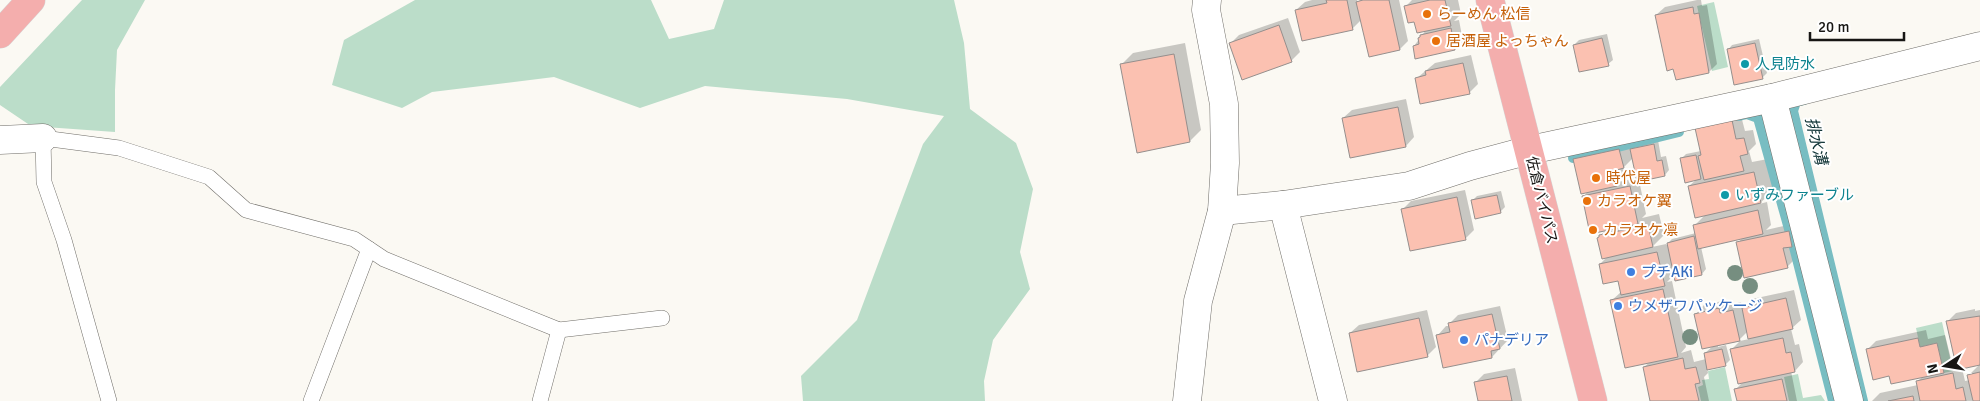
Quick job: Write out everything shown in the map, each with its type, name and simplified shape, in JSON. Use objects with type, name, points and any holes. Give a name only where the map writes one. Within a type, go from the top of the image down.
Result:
[{"type":"highway","points":[[0,34],[31,0]]},
{"type":"highway","name":"佐倉バイパス","points":[[1490,0],[1593,401]]},
{"type":"street","points":[[1187,401],[1198,301],[1222,211],[1225,163],[1224,104],[1206,10],[1207,0]]},
{"type":"street","points":[[1222,211],[1284,205],[1409,186],[1470,166],[1530,150],[1772,98],[1980,46]]},
{"type":"street","points":[[1772,98],[1849,401]]},
{"type":"street","points":[[0,140],[43,138]]},
{"type":"street","points":[[1284,205],[1333,401]]},
{"type":"lane","points":[[108,401],[64,240],[44,182],[43,138],[119,148],[209,177],[246,210],[354,239],[384,259],[559,330],[662,318]]},
{"type":"lane","points":[[311,401],[369,249]]},
{"type":"lane","points":[[540,401],[559,330]]},
{"type":"green space","points":[[82,0],[145,0],[117,50],[115,132],[31,126],[0,105],[0,87]]},
{"type":"green space","points":[[415,0],[651,0],[669,39],[714,29],[724,0],[954,0],[964,43],[970,109],[1016,143],[1033,189],[1020,252],[1030,289],[993,340],[984,381],[985,401],[803,401],[801,376],[857,320],[923,144],[944,116],[847,99],[705,86],[640,108],[554,77],[432,92],[402,108],[332,85],[344,40]]},
{"type":"green space","points":[[1714,2],[1728,67],[1712,71],[1697,6]]},
{"type":"green space","points":[[1942,322],[1953,371],[1944,373],[1937,343],[1920,347],[1916,328]]},
{"type":"green space","points":[[1725,367],[1732,401],[1701,401],[1698,387],[1703,385],[1702,380],[1709,379],[1708,371]]},
{"type":"green space","points":[[1798,374],[1803,398],[1821,395],[1825,401],[1789,401],[1784,377]]},
{"type":"building","points":[[1326,0],[1347,0],[1353,30],[1302,41],[1295,10],[1327,3]]},
{"type":"building","points":[[1363,0],[1389,0],[1400,50],[1369,57],[1356,2]]},
{"type":"building","name":"らーめん 松信","points":[[1430,0],[1445,0],[1451,26],[1417,33],[1414,22],[1408,23],[1404,6]]},
{"type":"building","points":[[1693,7],[1694,14],[1699,13],[1709,73],[1676,80],[1673,69],[1667,71],[1655,15]]},
{"type":"building","points":[[1279,25],[1292,62],[1242,80],[1229,43]]},
{"type":"building","name":"居酒屋 よっちゃん","points":[[1451,28],[1455,50],[1415,59],[1413,46],[1419,44],[1418,38],[1420,35]]},
{"type":"building","points":[[1602,38],[1609,66],[1579,72],[1573,45]]},
{"type":"building","name":"人見防水","points":[[1755,43],[1763,79],[1734,85],[1727,49]]},
{"type":"building","points":[[1174,54],[1190,142],[1137,153],[1120,64]]},
{"type":"building","points":[[1463,63],[1470,94],[1420,104],[1415,78],[1426,75],[1425,71]]},
{"type":"building","points":[[1398,107],[1406,147],[1350,158],[1342,118]]},
{"type":"building","points":[[1732,120],[1736,139],[1744,138],[1748,154],[1740,156],[1744,171],[1704,180],[1698,156],[1701,155],[1695,128]]},
{"type":"building","points":[[1654,144],[1657,161],[1662,160],[1665,176],[1637,182],[1630,149]]},
{"type":"building","name":"時代屋","points":[[1619,149],[1624,168],[1613,171],[1617,186],[1581,194],[1573,159]]},
{"type":"building","points":[[1696,155],[1701,179],[1685,183],[1680,158]]},
{"type":"building","name":"いずみファーブル","points":[[1754,172],[1761,203],[1695,218],[1688,186]]},
{"type":"building","points":[[1630,186],[1638,224],[1590,234],[1582,196]]},
{"type":"building","points":[[1497,195],[1501,213],[1475,219],[1471,200]]},
{"type":"building","points":[[1457,197],[1466,240],[1410,251],[1401,209]]},
{"type":"building","points":[[1758,210],[1763,234],[1698,249],[1693,225]]},
{"type":"building","points":[[1648,225],[1653,247],[1602,259],[1597,238],[1599,235]]},
{"type":"building","points":[[1789,231],[1792,247],[1783,248],[1788,268],[1744,278],[1736,242]]},
{"type":"building","points":[[1694,236],[1702,275],[1675,281],[1667,243]]},
{"type":"building","name":"プチAKi","points":[[1657,252],[1665,286],[1621,295],[1618,281],[1603,284],[1599,264]]},
{"type":"building","points":[[1663,289],[1678,357],[1625,368],[1610,300]]},
{"type":"building","points":[[1786,298],[1793,329],[1748,339],[1742,308]]},
{"type":"building","points":[[1719,308],[1720,313],[1733,310],[1740,341],[1702,349],[1694,314]]},
{"type":"building","points":[[1492,314],[1500,349],[1491,351],[1492,358],[1443,368],[1436,335],[1450,332],[1448,323]]},
{"type":"building","points":[[1980,316],[1980,365],[1957,370],[1946,321]]},
{"type":"building","points":[[1419,318],[1428,357],[1357,372],[1349,333]]},
{"type":"building","points":[[1783,338],[1786,353],[1791,352],[1795,372],[1738,384],[1730,349]]},
{"type":"building","points":[[1918,338],[1920,347],[1937,343],[1944,373],[1891,384],[1889,376],[1873,380],[1866,349]]},
{"type":"building","points":[[1722,349],[1726,366],[1707,370],[1704,353]]},
{"type":"building","points":[[1683,358],[1685,369],[1696,367],[1700,383],[1695,384],[1699,401],[1650,401],[1643,367]]},
{"type":"building","points":[[1980,372],[1980,401],[1973,401],[1967,375]]},
{"type":"building","points":[[1953,373],[1956,389],[1963,387],[1966,401],[1920,401],[1916,381]]},
{"type":"building","points":[[1507,376],[1512,401],[1478,401],[1474,382]]},
{"type":"building","points":[[1782,379],[1787,401],[1737,401],[1734,389]]},
{"type":"building","points":[[1913,396],[1914,401],[1888,401]]},
{"type":"waterway","name":"排水溝","points":[[1804,100],[1796,102],[1793,111],[1863,401]]},
{"type":"waterway","name":"排水溝","points":[[1739,116],[1747,114],[1758,118],[1794,247],[1833,401]]},
{"type":"waterway","name":"排水溝","points":[[1573,158],[1679,132]]},
{"type":"place","name":"らーめん 松信","points":[[1427,14]]},
{"type":"place","name":"居酒屋 よっちゃん","points":[[1436,41]]},
{"type":"place","name":"人見防水","points":[[1745,64]]},
{"type":"place","name":"時代屋","points":[[1596,178]]},
{"type":"place","name":"いずみファーブル","points":[[1725,195]]},
{"type":"place","name":"カラオケ翼","points":[[1587,201]]},
{"type":"place","name":"カラオケ凛","points":[[1593,230]]},
{"type":"place","name":"プチAKi","points":[[1631,272]]},
{"type":"place","name":"ウメザワパッケージ","points":[[1618,306]]},
{"type":"place","name":"パナデリア","points":[[1464,340]]}]
